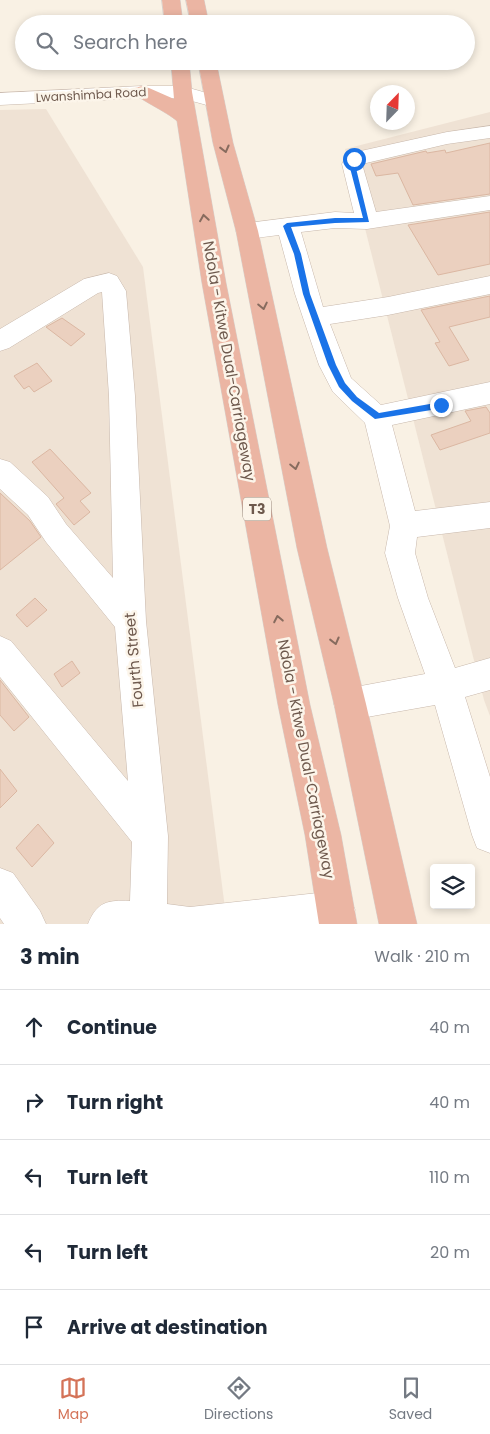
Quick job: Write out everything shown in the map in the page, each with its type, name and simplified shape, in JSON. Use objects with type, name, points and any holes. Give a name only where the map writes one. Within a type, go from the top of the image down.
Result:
[{"type":"highway","points":[[170,0],[172,15]]},
{"type":"highway","points":[[195,0],[198,15]]},
{"type":"highway","points":[[142,92],[167,76],[171,70]]},
{"type":"highway","name":"T3","points":[[179,70],[184,106]]},
{"type":"highway","points":[[210,79],[234,185],[247,231],[312,548],[350,704],[398,924]]},
{"type":"highway","points":[[142,92],[176,108],[184,106]]},
{"type":"highway","name":"Ndola - Kitwe Dual-Carriageway","points":[[184,106],[214,283],[250,476],[294,705],[323,835],[337,917]]},
{"type":"street","name":"Lwanshimba Road","points":[[0,99],[142,92],[184,106],[210,79]]},
{"type":"street","points":[[367,221],[352,164],[354,159],[447,138],[490,132]]},
{"type":"street","points":[[247,231],[335,220],[367,221],[490,203]]},
{"type":"street","points":[[287,226],[297,254],[307,294],[332,365],[342,385],[355,399],[377,417],[404,526],[400,553],[413,598],[446,687],[490,835]]},
{"type":"street","name":"Fourth Street","points":[[5,329],[92,285],[109,282],[114,291],[122,396],[130,621],[150,836],[148,922]]},
{"type":"street","points":[[316,317],[388,306],[490,285]]},
{"type":"street","points":[[377,417],[441,405],[490,393]]},
{"type":"street","points":[[0,471],[38,506],[56,532],[130,621]]},
{"type":"street","points":[[404,526],[490,515]]},
{"type":"street","points":[[0,652],[150,836]]},
{"type":"street","points":[[350,704],[446,687],[490,674]]},
{"type":"street","points":[[0,886],[27,924]]},
{"type":"street","points":[[195,924],[337,917]]},
{"type":"street","points":[[107,924],[113,919],[186,924]]},
{"type":"shaded area","points":[[46,109],[143,267],[227,924],[0,924],[0,110]]},
{"type":"shaded area","points":[[490,112],[490,716],[484,700],[345,149]]},
{"type":"building","points":[[490,143],[490,194],[413,205],[398,173],[376,176],[371,164],[426,151],[427,153],[445,150],[446,153]]},
{"type":"building","points":[[490,212],[490,264],[438,275],[408,225]]},
{"type":"building","points":[[490,296],[490,317],[449,327],[469,360],[449,366],[435,343],[440,342],[421,310]]},
{"type":"building","points":[[62,318],[85,334],[71,346],[46,327]]},
{"type":"building","points":[[37,363],[52,381],[34,392],[29,386],[24,389],[14,376]]},
{"type":"building","points":[[486,407],[490,413],[490,433],[440,450],[431,435],[471,421],[465,411]]},
{"type":"building","points":[[50,449],[91,493],[80,501],[90,512],[74,525],[56,504],[64,498],[32,462]]},
{"type":"building","points":[[0,493],[30,521],[41,537],[0,570]]},
{"type":"building","points":[[35,598],[47,610],[27,627],[16,615]]},
{"type":"building","points":[[72,661],[80,673],[62,687],[54,674]]},
{"type":"building","points":[[0,680],[29,717],[14,731],[0,715]]},
{"type":"building","points":[[0,769],[17,791],[0,808]]},
{"type":"building","points":[[38,824],[54,843],[32,867],[16,848]]},
{"type":"route","points":[[354,159],[352,164],[367,221],[335,220],[287,226],[297,254],[307,294],[332,365],[342,385],[355,399],[377,417],[441,405]]}]
